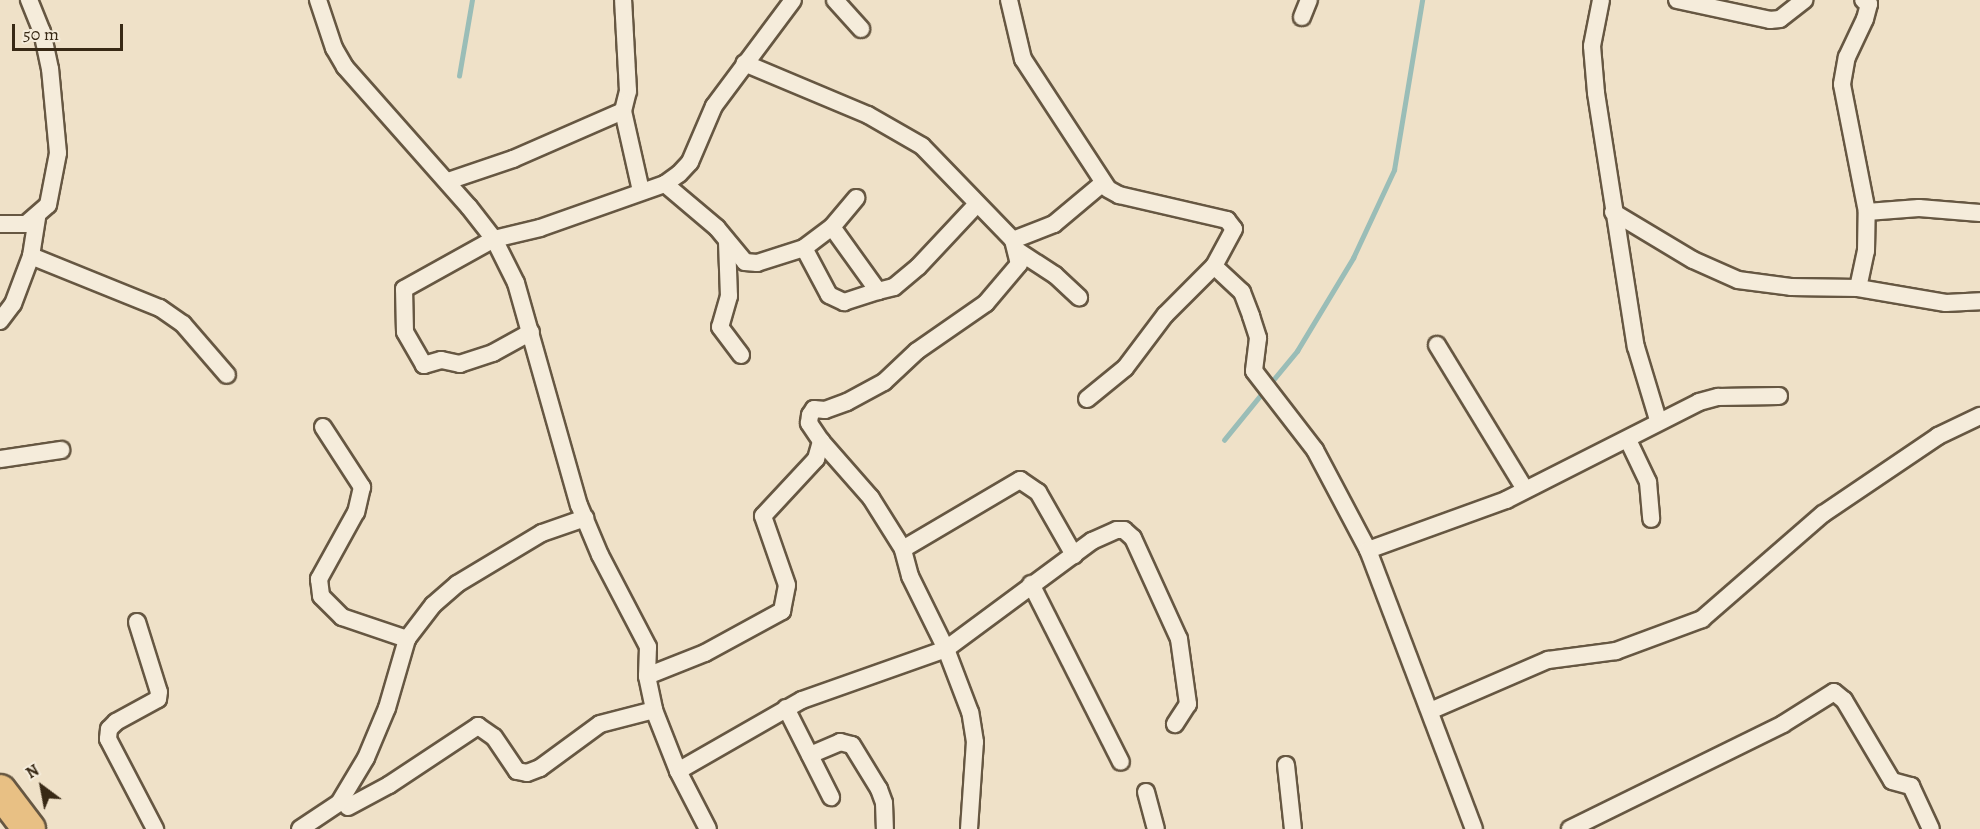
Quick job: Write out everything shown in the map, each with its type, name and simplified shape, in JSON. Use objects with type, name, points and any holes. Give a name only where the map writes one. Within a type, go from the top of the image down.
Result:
[{"type":"highway","points":[[0,791],[29,829]]},
{"type":"street","points":[[0,224],[26,224],[37,217],[48,205],[58,153],[50,69],[42,32],[29,0]]},
{"type":"street","points":[[318,0],[334,48],[345,67],[448,181],[494,239],[516,283],[585,518],[648,647],[647,676],[654,710],[678,771],[708,829]]},
{"type":"street","points":[[623,0],[628,91],[623,111],[641,191]]},
{"type":"street","points":[[531,332],[493,353],[460,364],[441,360],[424,365],[405,332],[404,289],[494,239],[540,228],[665,184],[690,162],[714,106],[744,63],[794,0]]},
{"type":"street","points":[[835,0],[861,29]]},
{"type":"street","points":[[1009,0],[1023,58],[1037,84],[1083,145],[1103,183],[1119,195],[1227,220],[1234,233],[1214,266],[1165,315],[1125,368],[1087,399]]},
{"type":"street","points":[[1302,17],[1309,0]]},
{"type":"street","points":[[1601,0],[1593,46],[1613,212],[1636,347],[1658,420]]},
{"type":"street","points":[[1677,0],[1697,2],[1770,21],[1780,19],[1804,0]]},
{"type":"street","points":[[1858,288],[1866,251],[1868,212],[1842,84],[1847,57],[1866,19],[1869,4],[1863,0]]},
{"type":"street","points":[[744,63],[783,77],[922,146],[1016,246],[1055,274],[1079,297]]},
{"type":"street","points":[[448,181],[513,159],[623,111]]},
{"type":"street","points":[[1016,246],[1054,224],[1103,183]]},
{"type":"street","points":[[665,184],[745,262],[757,264],[804,248],[832,227],[856,198]]},
{"type":"street","points":[[804,248],[829,295],[844,302],[894,287],[918,267],[976,205]]},
{"type":"street","points":[[1868,212],[1919,208],[1980,213]]},
{"type":"street","points":[[1613,212],[1693,260],[1738,280],[1791,287],[1858,288],[1947,303],[1980,301]]},
{"type":"street","points":[[0,321],[13,304],[32,256],[37,217]]},
{"type":"street","points":[[832,227],[878,291]]},
{"type":"street","points":[[727,242],[729,296],[720,327],[741,355]]},
{"type":"street","points":[[969,829],[975,742],[970,712],[946,649],[910,576],[903,549],[871,498],[821,441],[810,423],[814,409],[825,410],[847,402],[884,382],[917,351],[986,303],[1017,268],[1016,246]]},
{"type":"street","points":[[32,256],[160,308],[183,324],[227,375]]},
{"type":"street","points":[[1214,266],[1242,292],[1258,338],[1254,371],[1315,450],[1368,550],[1474,829]]},
{"type":"street","points":[[1437,345],[1525,489]]},
{"type":"street","points":[[1368,550],[1479,512],[1628,440],[1658,420],[1718,397],[1779,396]]},
{"type":"street","points":[[1430,711],[1548,660],[1616,651],[1702,620],[1823,514],[1938,436],[1980,416]]},
{"type":"street","points":[[323,427],[362,487],[356,512],[319,579],[321,596],[342,617],[407,639]]},
{"type":"street","points":[[1628,440],[1648,482],[1651,519]]},
{"type":"street","points":[[647,676],[705,653],[782,610],[787,585],[763,516],[816,459],[821,441]]},
{"type":"street","points":[[0,459],[61,450]]},
{"type":"street","points":[[903,549],[1020,480],[1038,492],[1074,555]]},
{"type":"street","points":[[300,829],[339,803],[366,758],[387,708],[407,639],[433,605],[457,584],[542,533],[585,518]]},
{"type":"street","points":[[678,771],[786,708],[946,649],[1031,584],[1117,530],[1124,530],[1133,538],[1179,639],[1188,704],[1174,724]]},
{"type":"street","points":[[1031,584],[1121,762]]},
{"type":"street","points":[[137,622],[159,692],[158,699],[116,722],[109,729],[108,739],[155,829]]},
{"type":"street","points":[[1570,829],[1783,724],[1829,692],[1839,694],[1844,700],[1892,781],[1911,786],[1931,829]]},
{"type":"street","points":[[786,708],[831,797]]},
{"type":"street","points":[[348,807],[389,785],[478,726],[494,737],[517,771],[527,772],[540,768],[600,724],[654,710]]},
{"type":"street","points":[[810,755],[840,742],[852,745],[879,789],[884,803],[885,829]]},
{"type":"street","points":[[1286,765],[1293,829]]},
{"type":"street","points":[[1146,792],[1156,829]]},
{"type":"waterway","points":[[459,76],[472,0]]},
{"type":"waterway","points":[[1269,385],[1297,351],[1353,258],[1394,170],[1422,0]]},
{"type":"waterway","points":[[1224,440],[1264,391]]}]
